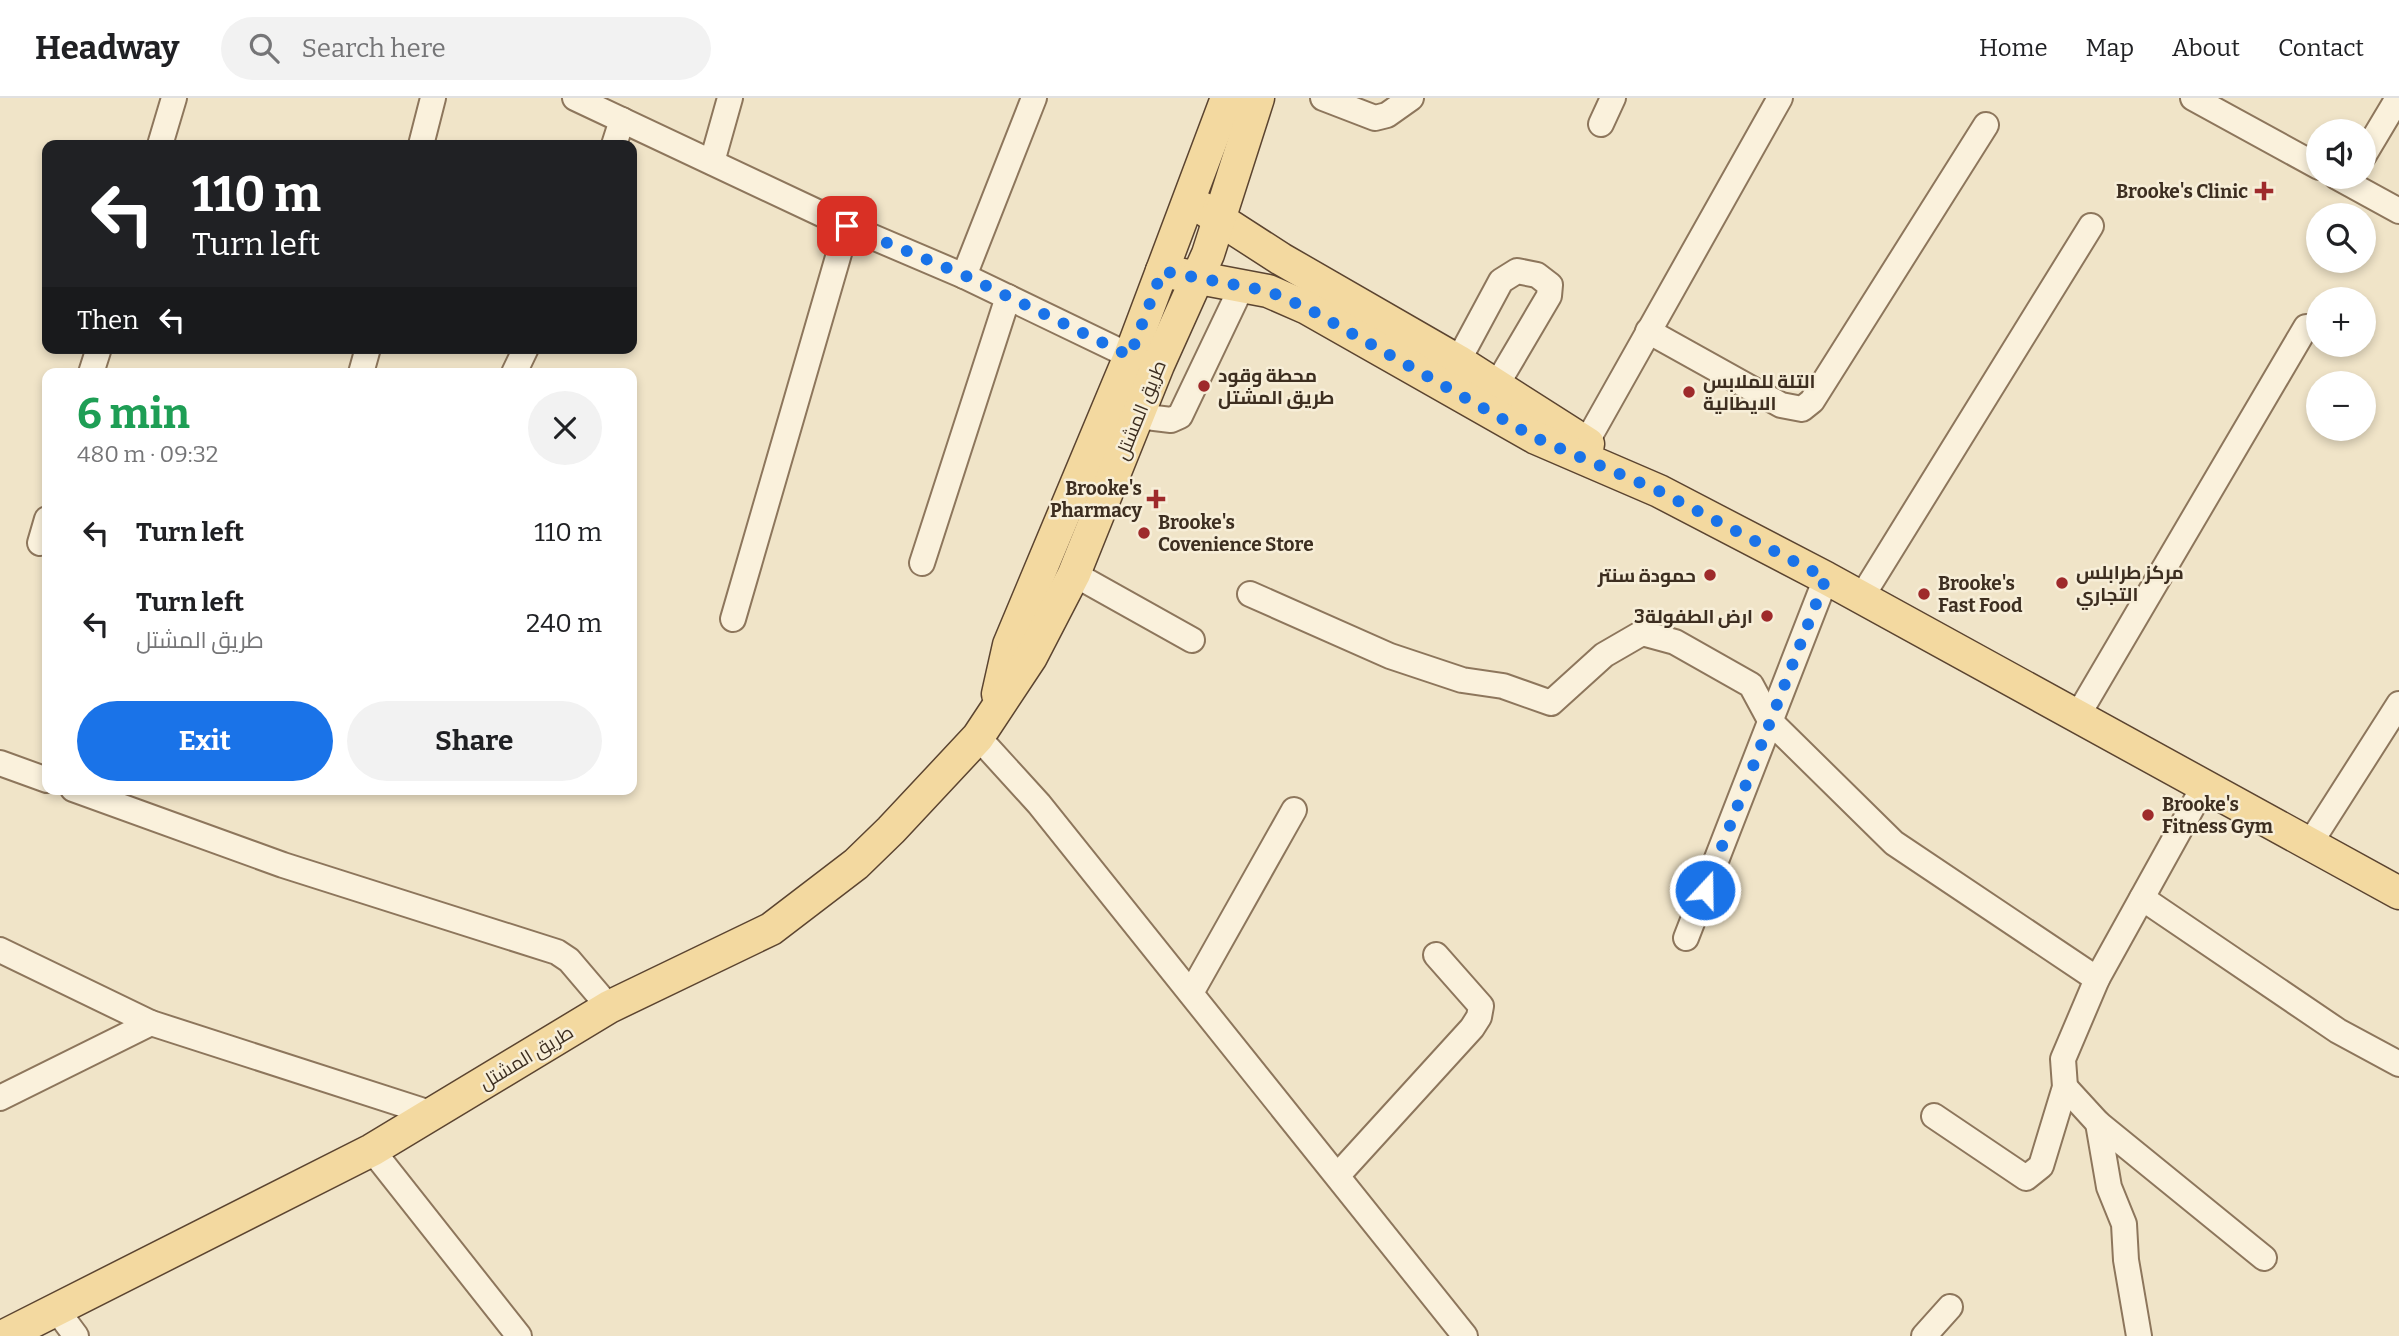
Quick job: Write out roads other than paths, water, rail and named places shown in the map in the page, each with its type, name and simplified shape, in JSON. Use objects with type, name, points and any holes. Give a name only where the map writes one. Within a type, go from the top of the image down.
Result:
[{"type":"main road","name":"طريق المشتل","points":[[995,709],[1009,645],[1130,356],[1227,98]]},
{"type":"main road","name":"طريق المشتل","points":[[4,1336],[372,1150],[609,1007],[771,929],[856,864],[891,830],[978,737],[1031,657],[1074,574],[1195,279],[1208,254],[1258,98]]},
{"type":"main road","points":[[1188,201],[1281,259],[1458,361],[1659,491]]},
{"type":"main road","points":[[1162,271],[1268,291],[1307,308],[1536,438],[1659,491],[1826,578],[2399,893]]},
{"type":"street","points":[[161,140],[174,98]]},
{"type":"street","points":[[422,140],[433,98]]},
{"type":"street","points":[[575,98],[847,226],[964,275],[1130,356]]},
{"type":"street","points":[[712,162],[730,98]]},
{"type":"street","points":[[964,275],[1034,98]]},
{"type":"street","points":[[1323,98],[1375,118],[1387,116],[1411,98]]},
{"type":"street","points":[[1601,124],[1613,98]]},
{"type":"street","points":[[1586,443],[1780,98]]},
{"type":"street","points":[[2193,98],[2306,160]]},
{"type":"street","points":[[2376,135],[2398,98]]},
{"type":"street","points":[[616,140],[622,120]]},
{"type":"street","points":[[1648,331],[1781,405],[1802,409],[1812,401],[1986,125]]},
{"type":"street","points":[[2362,189],[2399,211]]},
{"type":"street","points":[[733,619],[847,226]]},
{"type":"street","points":[[1861,598],[2091,226]]},
{"type":"street","points":[[1458,361],[1501,281],[1517,271],[1537,275],[1549,285],[1549,296],[1496,386]]},
{"type":"street","points":[[1138,416],[1171,420],[1180,416],[1242,286]]},
{"type":"street","points":[[922,563],[1009,297]]},
{"type":"street","points":[[2078,715],[2305,327]]},
{"type":"street","points":[[1074,574],[1192,640]]},
{"type":"street","points":[[1686,938],[1826,578]]},
{"type":"street","points":[[1250,594],[1390,656],[1462,680],[1503,686],[1551,703],[1604,655],[1642,633],[1675,642],[1751,685],[1771,722],[1894,843],[2096,979]]},
{"type":"street","points":[[2309,845],[2399,704]]},
{"type":"street","points":[[978,737],[1039,804],[1465,1336]]},
{"type":"street","points":[[0,763],[42,778]]},
{"type":"street","points":[[1934,1116],[2026,1178],[2041,1166],[2065,1087],[2063,1059],[2096,979],[2204,786]]},
{"type":"street","points":[[90,795],[295,869],[557,952],[569,960],[609,1007]]},
{"type":"street","points":[[1191,993],[1294,810]]},
{"type":"street","points":[[2141,898],[2338,1031],[2399,1064]]},
{"type":"street","points":[[0,950],[151,1023],[433,1114]]},
{"type":"street","points":[[1338,1175],[1479,1017],[1481,1006],[1436,955]]},
{"type":"street","points":[[0,1098],[151,1023]]},
{"type":"street","points":[[2065,1087],[2098,1123],[2264,1258]]},
{"type":"street","points":[[2098,1123],[2109,1187],[2124,1224],[2126,1260],[2139,1336]]},
{"type":"street","points":[[372,1150],[519,1336]]},
{"type":"street","points":[[1924,1336],[1950,1307]]},
{"type":"street","points":[[56,1309],[76,1336]]},
{"type":"place","name":"Brooke's Clinic","points":[[2264,191]]},
{"type":"place","name":"محطة وقود طريق المشتل","points":[[1204,386]]},
{"type":"place","name":"التلة للملابس الايطالية","points":[[1689,392]]},
{"type":"place","name":"Brooke's Pharmacy","points":[[1156,499]]},
{"type":"place","name":"Brooke's Covenience Store","points":[[1144,533]]},
{"type":"place","name":"حمودة سنتر","points":[[1710,575]]},
{"type":"place","name":"مركز طرابلس التجاري","points":[[2062,583]]},
{"type":"place","name":"Brooke's Fast Food","points":[[1924,594]]},
{"type":"place","name":"ارض الطفولة3","points":[[1767,616]]},
{"type":"place","name":"Brooke's Fitness Gym","points":[[2148,815]]}]
